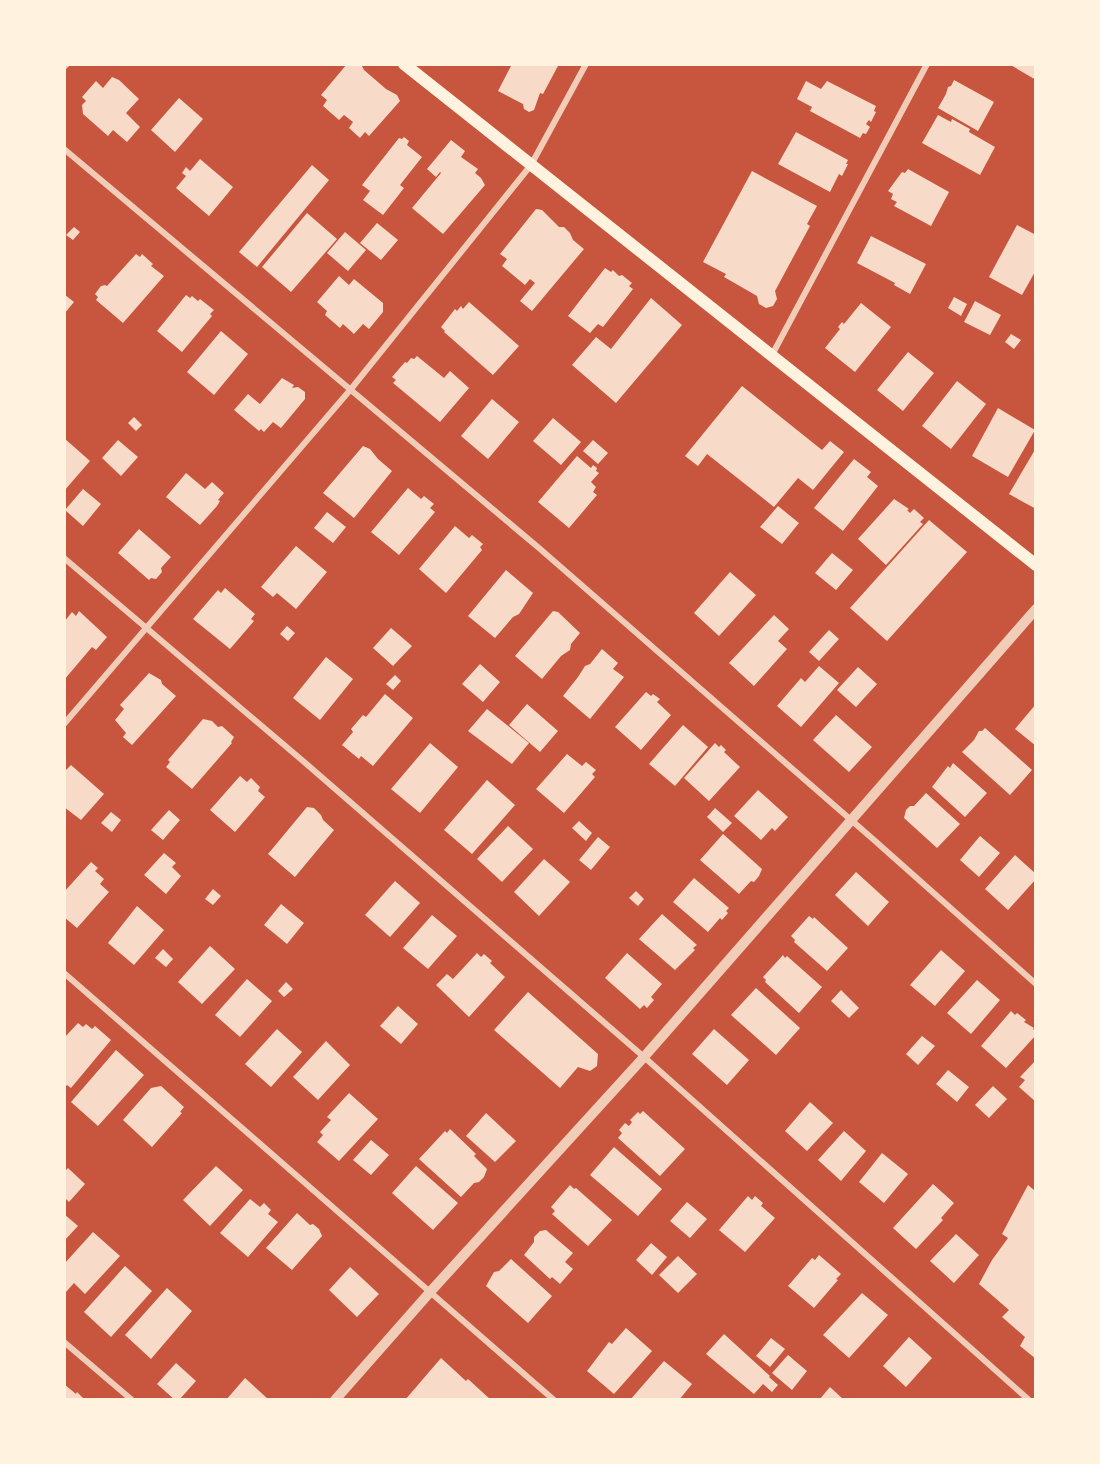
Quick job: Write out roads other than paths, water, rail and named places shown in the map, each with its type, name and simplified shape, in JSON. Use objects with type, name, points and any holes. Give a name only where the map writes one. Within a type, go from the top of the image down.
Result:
[{"type":"main road","points":[[404,64],[1035,565]]},
{"type":"street","points":[[64,724],[351,389],[531,165],[586,64]]},
{"type":"street","points":[[771,355],[927,64]]},
{"type":"street","points":[[64,149],[539,548],[1035,984]]},
{"type":"street","points":[[64,558],[303,761],[644,1057],[1029,1400]]},
{"type":"street","points":[[335,1400],[644,1057],[1035,609]]},
{"type":"street","points":[[64,973],[554,1400]]},
{"type":"street","points":[[64,1342],[132,1400]]}]
